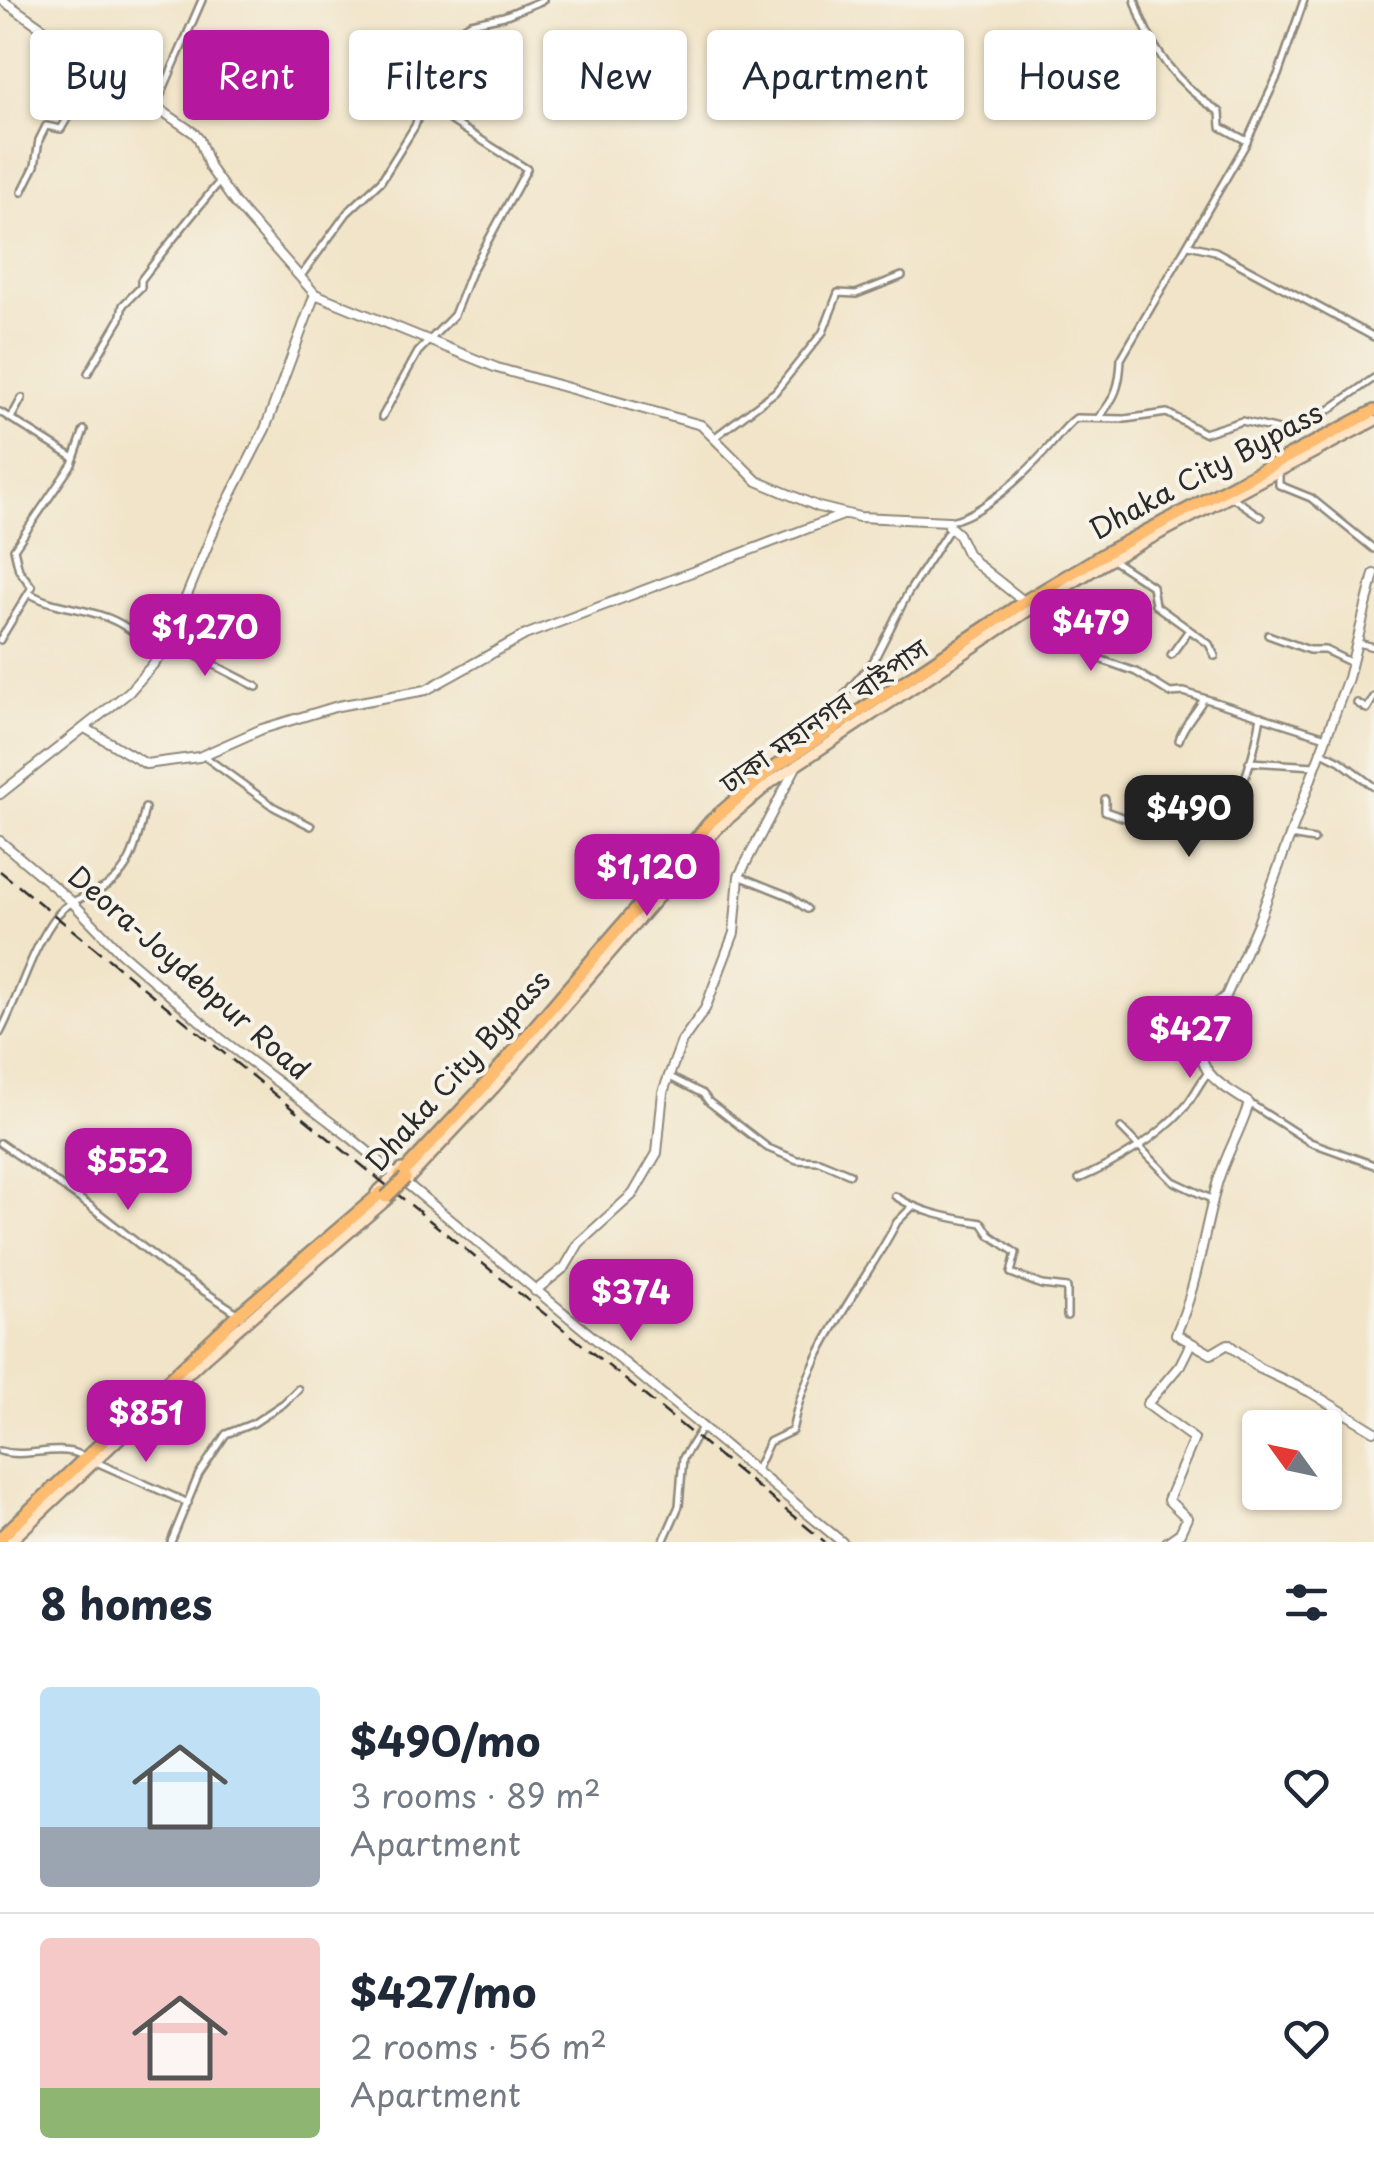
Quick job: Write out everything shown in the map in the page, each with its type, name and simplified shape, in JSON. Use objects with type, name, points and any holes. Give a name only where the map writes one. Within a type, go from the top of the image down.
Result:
[{"type":"highway","name":"ঢাকা মহানগর বাইপাস","points":[[3,1539],[402,1178],[491,1084],[716,824],[747,796],[862,716],[1095,565],[1374,414]]},
{"type":"main road","points":[[3,1539],[94,1462],[494,1088],[720,827],[773,781],[1112,559],[1280,471],[1374,414]]},
{"type":"main road","points":[[3,1539],[81,1455],[236,1312],[402,1178],[708,819],[768,769],[1105,548],[1374,414]]},
{"type":"street","points":[[2,0],[44,30]]},
{"type":"street","points":[[163,94],[202,0]]},
{"type":"street","points":[[460,30],[543,0]]},
{"type":"street","points":[[1136,0],[1148,36],[1182,85],[1220,112],[1221,127],[1247,142]]},
{"type":"street","points":[[1098,418],[1121,383],[1121,360],[1247,142],[1278,75],[1304,0]]},
{"type":"street","points":[[163,114],[200,139],[210,168],[315,294],[497,368],[701,425],[757,481],[844,515],[950,524],[987,504],[1041,456],[1073,420],[1125,419],[1162,412],[1204,432],[1242,420],[1295,434],[1374,378]]},
{"type":"street","points":[[22,192],[35,166],[39,140],[46,126],[60,130],[66,120]]},
{"type":"street","points":[[299,279],[347,213],[381,182],[417,120]]},
{"type":"street","points":[[382,417],[412,360],[454,316],[472,272],[527,168],[451,120]]},
{"type":"street","points":[[88,373],[120,318],[123,304],[141,287],[141,280],[164,245],[178,236],[191,214],[220,181]]},
{"type":"street","points":[[1189,245],[1215,251],[1374,338]]},
{"type":"street","points":[[715,437],[776,392],[823,332],[838,293],[856,294],[902,276]]},
{"type":"street","points":[[0,794],[142,680],[163,654],[218,520],[265,429],[315,294]]},
{"type":"street","points":[[11,418],[22,398]]},
{"type":"street","points":[[0,412],[74,458]]},
{"type":"street","points":[[0,640],[32,585],[19,570],[14,550],[74,458],[84,430]]},
{"type":"street","points":[[1280,471],[1279,484],[1311,498],[1374,549]]},
{"type":"street","points":[[1232,496],[1261,516]]},
{"type":"street","points":[[85,728],[146,764],[204,756],[262,729],[338,706],[426,690],[525,635],[844,515]]},
{"type":"street","points":[[950,524],[967,553],[1022,599]]},
{"type":"street","points":[[822,731],[845,694],[874,660],[908,593],[950,524]]},
{"type":"street","points":[[1112,559],[1152,586],[1155,605],[1209,644],[1215,656]]},
{"type":"street","points":[[1374,574],[1352,663],[1290,836],[1226,996],[1197,1019],[1200,1058],[1207,1074],[1310,1142],[1374,1164]]},
{"type":"street","points":[[29,593],[43,602],[74,606],[116,621],[163,654]]},
{"type":"street","points":[[1034,607],[1080,635],[1086,647],[1102,660],[1136,672],[1170,693],[1184,692],[1326,737]]},
{"type":"street","points":[[1171,655],[1190,630]]},
{"type":"street","points":[[1268,634],[1299,647],[1326,650],[1352,663]]},
{"type":"street","points":[[170,642],[258,687]]},
{"type":"street","points":[[1355,642],[1374,647]]},
{"type":"street","points":[[1357,702],[1367,708],[1374,697]]},
{"type":"street","points":[[1180,740],[1182,729],[1203,700]]},
{"type":"street","points":[[1106,799],[1105,811],[1193,842],[1230,808],[1249,762],[1261,716]]},
{"type":"street","points":[[1320,752],[1340,761],[1374,788]]},
{"type":"street","points":[[204,756],[274,808],[311,826]]},
{"type":"street","points":[[1249,762],[1314,766]]},
{"type":"street","points":[[535,1291],[565,1268],[579,1244],[633,1194],[658,1150],[660,1110],[668,1076],[682,1041],[706,1009],[734,933],[739,876],[797,765]]},
{"type":"street","points":[[0,1033],[54,920],[71,901],[102,889],[119,876],[137,845],[144,808]]},
{"type":"street","points":[[1290,836],[1314,840]]},
{"type":"street","name":"Deora-Joydebpur Road","points":[[0,842],[222,1039],[402,1178],[842,1542]]},
{"type":"street","points":[[739,876],[789,896],[807,909]]},
{"type":"street","points":[[1079,1179],[1110,1165],[1173,1119],[1207,1074]]},
{"type":"street","points":[[668,1076],[704,1094],[768,1148],[797,1160],[818,1160],[850,1174]]},
{"type":"street","points":[[1249,1103],[1218,1180],[1194,1271],[1196,1287],[1186,1302],[1176,1334],[1211,1354],[1228,1344],[1259,1368],[1310,1392],[1374,1431]]},
{"type":"street","points":[[1121,1128],[1184,1189],[1214,1200]]},
{"type":"street","points":[[0,1143],[173,1271],[236,1312]]},
{"type":"street","points":[[894,1196],[940,1216],[982,1223],[1016,1253],[1011,1273],[1042,1285],[1067,1288],[1067,1316]]},
{"type":"street","points":[[756,1470],[769,1442],[792,1431],[794,1414],[824,1338],[897,1222],[912,1207]]},
{"type":"street","points":[[1168,1542],[1179,1539],[1187,1516],[1170,1504],[1168,1497],[1194,1439],[1147,1404],[1180,1364],[1191,1343]]},
{"type":"street","points":[[171,1542],[199,1474],[226,1434],[254,1423],[284,1403],[298,1388]]},
{"type":"street","points":[[663,1542],[679,1506],[684,1458],[703,1426]]},
{"type":"street","points":[[0,1451],[12,1454],[65,1450],[81,1455]]},
{"type":"street","points":[[94,1462],[188,1503]]},
{"type":"railway","points":[[0,871],[825,1542]]}]
